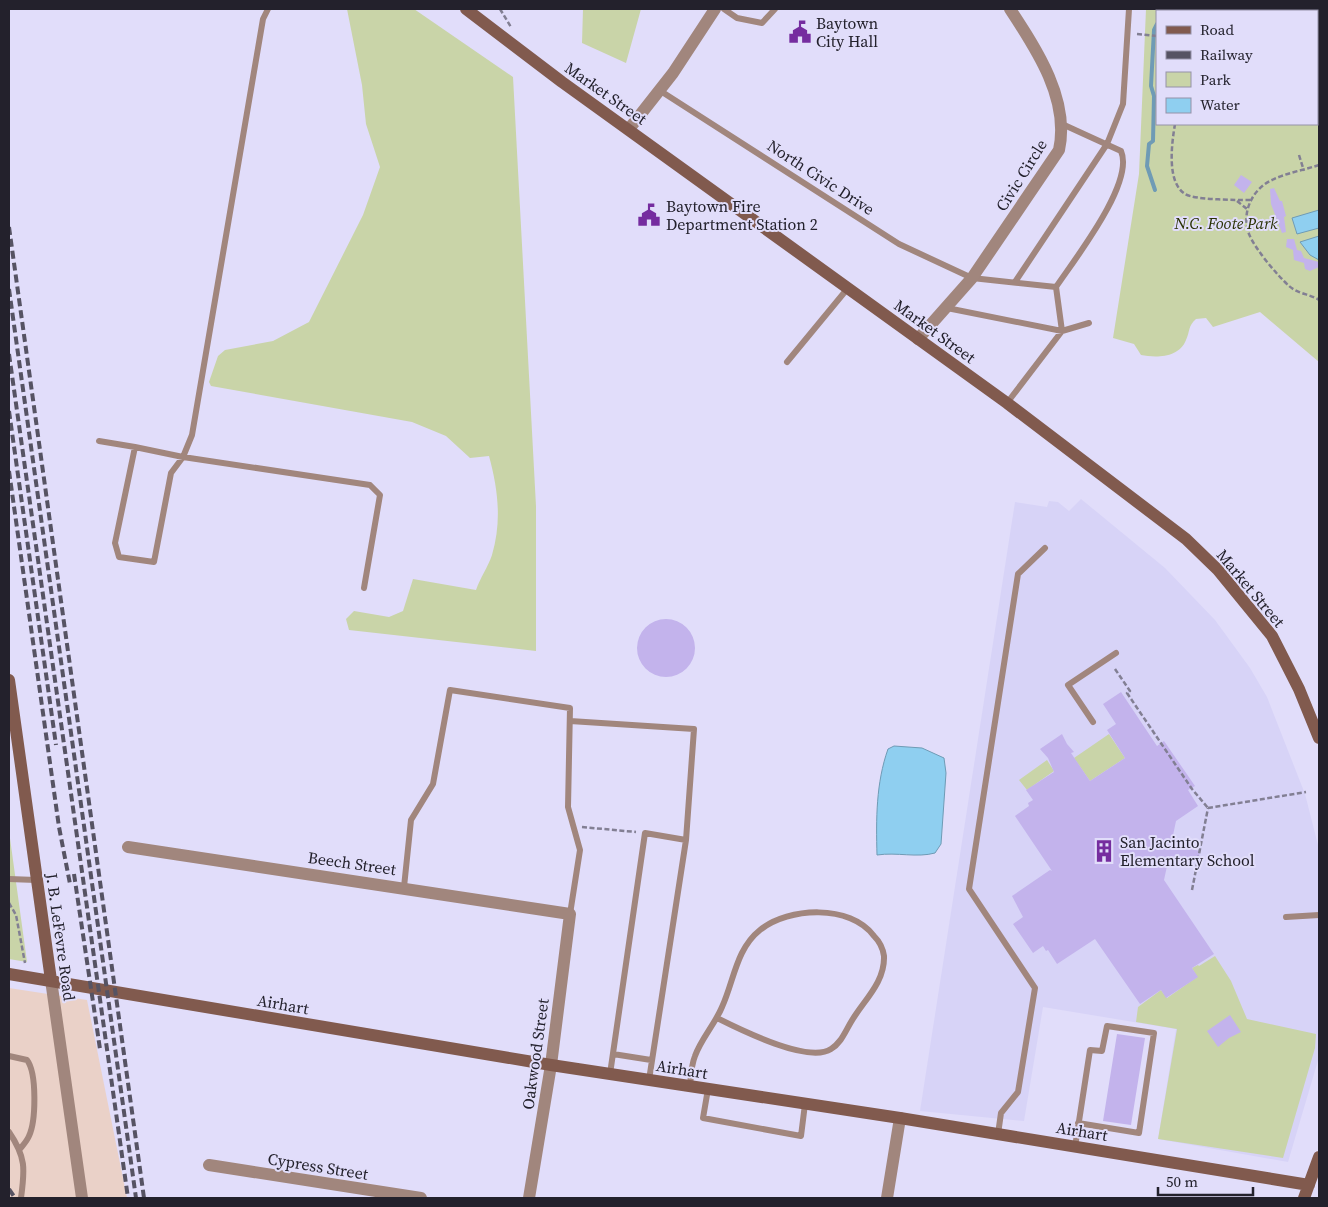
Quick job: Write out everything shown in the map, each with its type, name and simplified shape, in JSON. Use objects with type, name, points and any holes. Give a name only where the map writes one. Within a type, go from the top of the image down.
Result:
[{"type":"street","name":"Market Street","points":[[466,9],[562,82],[1007,403],[1186,539],[1218,570],[1272,636],[1319,738]]},
{"type":"street","points":[[629,129],[660,90],[715,9]]},
{"type":"street","name":"Civic Circle","points":[[918,339],[972,278],[1059,150],[1062,114],[1050,79],[1010,9]]},
{"type":"street","name":"J. B. LeFevre Road","points":[[9,680],[82,1198]]},
{"type":"street","name":"Beech Street","points":[[128,847],[404,887],[570,914]]},
{"type":"street","name":"Oakwood Street","points":[[529,1198],[551,1065],[570,914]]},
{"type":"street","name":"Airhart","points":[[9,974],[51,980],[116,994],[551,1065],[900,1118],[1309,1185]]},
{"type":"street","points":[[887,1198],[900,1118]]},
{"type":"street","points":[[1304,1198],[1319,1156]]},
{"type":"street","name":"Cypress Street","points":[[209,1165],[421,1198]]},
{"type":"lane","points":[[135,447],[115,543],[119,557],[154,562],[171,473],[183,457],[192,435],[263,19],[268,9]]},
{"type":"lane","points":[[724,9],[737,18],[762,23],[775,9]]},
{"type":"lane","points":[[1014,282],[1107,144],[1123,104],[1130,9]]},
{"type":"lane","name":"North Civic Drive","points":[[660,90],[899,244],[972,278],[1056,287]]},
{"type":"lane","points":[[1007,403],[1062,332],[1056,287],[1106,214],[1118,184],[1124,157],[1121,151],[1062,124]]},
{"type":"lane","points":[[787,362],[848,288]]},
{"type":"lane","points":[[946,308],[1062,332],[1090,324]]},
{"type":"lane","points":[[99,442],[183,457],[370,485],[380,495],[364,588]]},
{"type":"lane","points":[[998,1134],[1001,1113],[1018,1092],[1035,988],[969,889],[1018,574],[1044,548]]},
{"type":"lane","points":[[1093,722],[1068,685],[1116,653]]},
{"type":"lane","points":[[404,887],[412,820],[433,784],[450,690],[570,708],[568,807],[580,850],[570,914]]},
{"type":"lane","points":[[570,721],[694,729],[686,840],[649,1080]]},
{"type":"lane","points":[[610,1074],[645,833],[686,840]]},
{"type":"lane","points":[[9,879],[36,880]]},
{"type":"lane","points":[[690,1086],[695,1056],[717,1018],[748,941],[760,930],[777,920],[797,915],[823,914],[845,916],[870,930],[879,942],[884,955],[881,974],[842,1038],[831,1049],[821,1053],[781,1045],[717,1018]]},
{"type":"lane","points":[[1286,918],[1319,915]]},
{"type":"lane","points":[[1075,1147],[1078,1123],[1090,1050],[1102,1051],[1107,1026],[1154,1033],[1139,1133],[1078,1123]]},
{"type":"lane","points":[[613,1054],[652,1060]]},
{"type":"lane","points":[[9,1056],[27,1060],[31,1065],[34,1100],[32,1126],[28,1138],[20,1149]]},
{"type":"lane","points":[[708,1089],[703,1118],[801,1136],[805,1104]]},
{"type":"lane","points":[[9,1132],[20,1149],[25,1164],[21,1198]]},
{"type":"path","points":[[1145,35],[1156,36]]},
{"type":"path","points":[[1174,125],[1172,166],[1176,181],[1182,192],[1197,198],[1250,200]]},
{"type":"path","points":[[1299,155],[1304,171]]},
{"type":"path","points":[[1319,165],[1272,180],[1259,188],[1250,200],[1247,209],[1249,234],[1275,271],[1289,287],[1319,300]]},
{"type":"path","points":[[1236,200],[1247,209]]},
{"type":"path","points":[[1116,669],[1130,691],[1127,693],[1192,789],[1208,808]]},
{"type":"path","points":[[1208,808],[1306,792]]},
{"type":"path","points":[[1192,890],[1208,808]]},
{"type":"path","points":[[573,826],[645,833]]},
{"type":"path","points":[[9,903],[16,915],[25,963]]},
{"type":"shaded area","points":[[1081,499],[1165,568],[1215,620],[1250,668],[1267,697],[1305,794],[1319,849],[1319,1057],[1288,1162],[1158,1139],[1176,1029],[1043,1007],[1024,1121],[920,1111],[1015,502],[1047,507],[1049,501],[1058,502],[1069,511]]},
{"type":"shaded area","points":[[9,988],[87,1000],[127,1198],[9,1198]]},
{"type":"green space","points":[[347,9],[414,9],[513,77],[536,506],[536,651],[349,630],[346,619],[354,611],[389,617],[403,611],[413,579],[476,590],[492,555],[497,530],[497,493],[489,456],[470,458],[446,436],[412,422],[211,386],[209,382],[218,356],[225,350],[273,341],[309,322],[363,215],[380,167],[366,124],[362,85]]},
{"type":"green space","points":[[583,9],[641,9],[626,63],[582,43]]},
{"type":"green space","name":"N.C. Foote Park","points":[[1146,9],[1319,9],[1319,362],[1260,312],[1213,327],[1206,318],[1196,319],[1190,326],[1183,346],[1173,353],[1166,355],[1141,355],[1134,344],[1113,338],[1139,174]]},
{"type":"green space","points":[[1109,734],[1125,758],[1090,781],[1074,758]]},
{"type":"green space","points":[[1047,760],[1054,771],[1027,790],[1019,780]]},
{"type":"green space","points":[[9,831],[27,962],[9,959]]},
{"type":"green space","points":[[1215,956],[1231,981],[1247,1019],[1316,1034],[1315,1048],[1283,1158],[1158,1139],[1177,1029],[1136,1022],[1138,1007],[1161,990],[1167,998],[1197,977],[1192,968]]},
{"type":"water","points":[[1319,210],[1319,228],[1297,234],[1292,218]]},
{"type":"water","points":[[1319,236],[1319,260],[1310,255],[1300,242]]},
{"type":"water","points":[[894,746],[922,748],[944,758],[946,773],[941,844],[935,853],[921,855],[877,855],[877,815],[881,775],[888,749]]},
{"type":"building","points":[[1241,175],[1252,182],[1244,193],[1234,185]]},
{"type":"building","points":[[1274,188],[1280,201],[1282,201],[1286,216],[1284,217],[1286,232],[1282,233],[1271,204],[1270,189]]},
{"type":"building","points":[[1287,239],[1294,239],[1297,250],[1301,251],[1304,258],[1319,262],[1319,267],[1310,271],[1305,269],[1304,263],[1294,260],[1293,250],[1286,247]]},
{"type":"building","points":[[660,619],[672,619],[687,627],[695,642],[695,654],[687,669],[672,677],[660,677],[645,669],[637,654],[637,642],[645,627]]},
{"type":"building","name":"San Jacinto Elementary School","points":[[1121,692],[1157,746],[1164,741],[1195,786],[1188,790],[1198,806],[1176,821],[1171,845],[1200,851],[1198,862],[1169,857],[1164,880],[1214,954],[1192,968],[1198,977],[1166,998],[1161,990],[1140,1004],[1095,939],[1057,964],[1043,946],[1033,953],[1013,924],[1023,917],[1012,896],[1050,870],[1052,871],[1015,816],[1029,806],[1028,803],[1033,800],[1026,790],[1054,772],[1048,758],[1040,749],[1062,734],[1074,752],[1071,753],[1090,781],[1125,758],[1107,730],[1116,724],[1103,704]]},
{"type":"building","points":[[1230,1015],[1241,1032],[1229,1038],[1218,1047],[1207,1031]]},
{"type":"building","points":[[1117,1034],[1145,1038],[1131,1125],[1103,1121]]},
{"type":"waterway","points":[[1155,190],[1147,166],[1149,144],[1153,141],[1154,96],[1151,86],[1154,30],[1156,26]]},
{"type":"railway","points":[[9,227],[144,1198]]},
{"type":"railway","points":[[9,289],[136,1198]]},
{"type":"railway","points":[[9,354],[128,1198]]},
{"type":"railway","points":[[9,411],[56,745]]},
{"type":"railway","points":[[9,471],[59,827],[70,884]]},
{"type":"railway","points":[[74,874],[100,1049]]},
{"type":"railway","points":[[9,1189],[15,1198]]},
{"type":"place","name":"Baytown City Hall","points":[[800,32]]},
{"type":"place","name":"Baytown Fire Department Station 2","points":[[649,215]]},
{"type":"place","name":"San Jacinto Elementary School","points":[[1104,851]]}]
